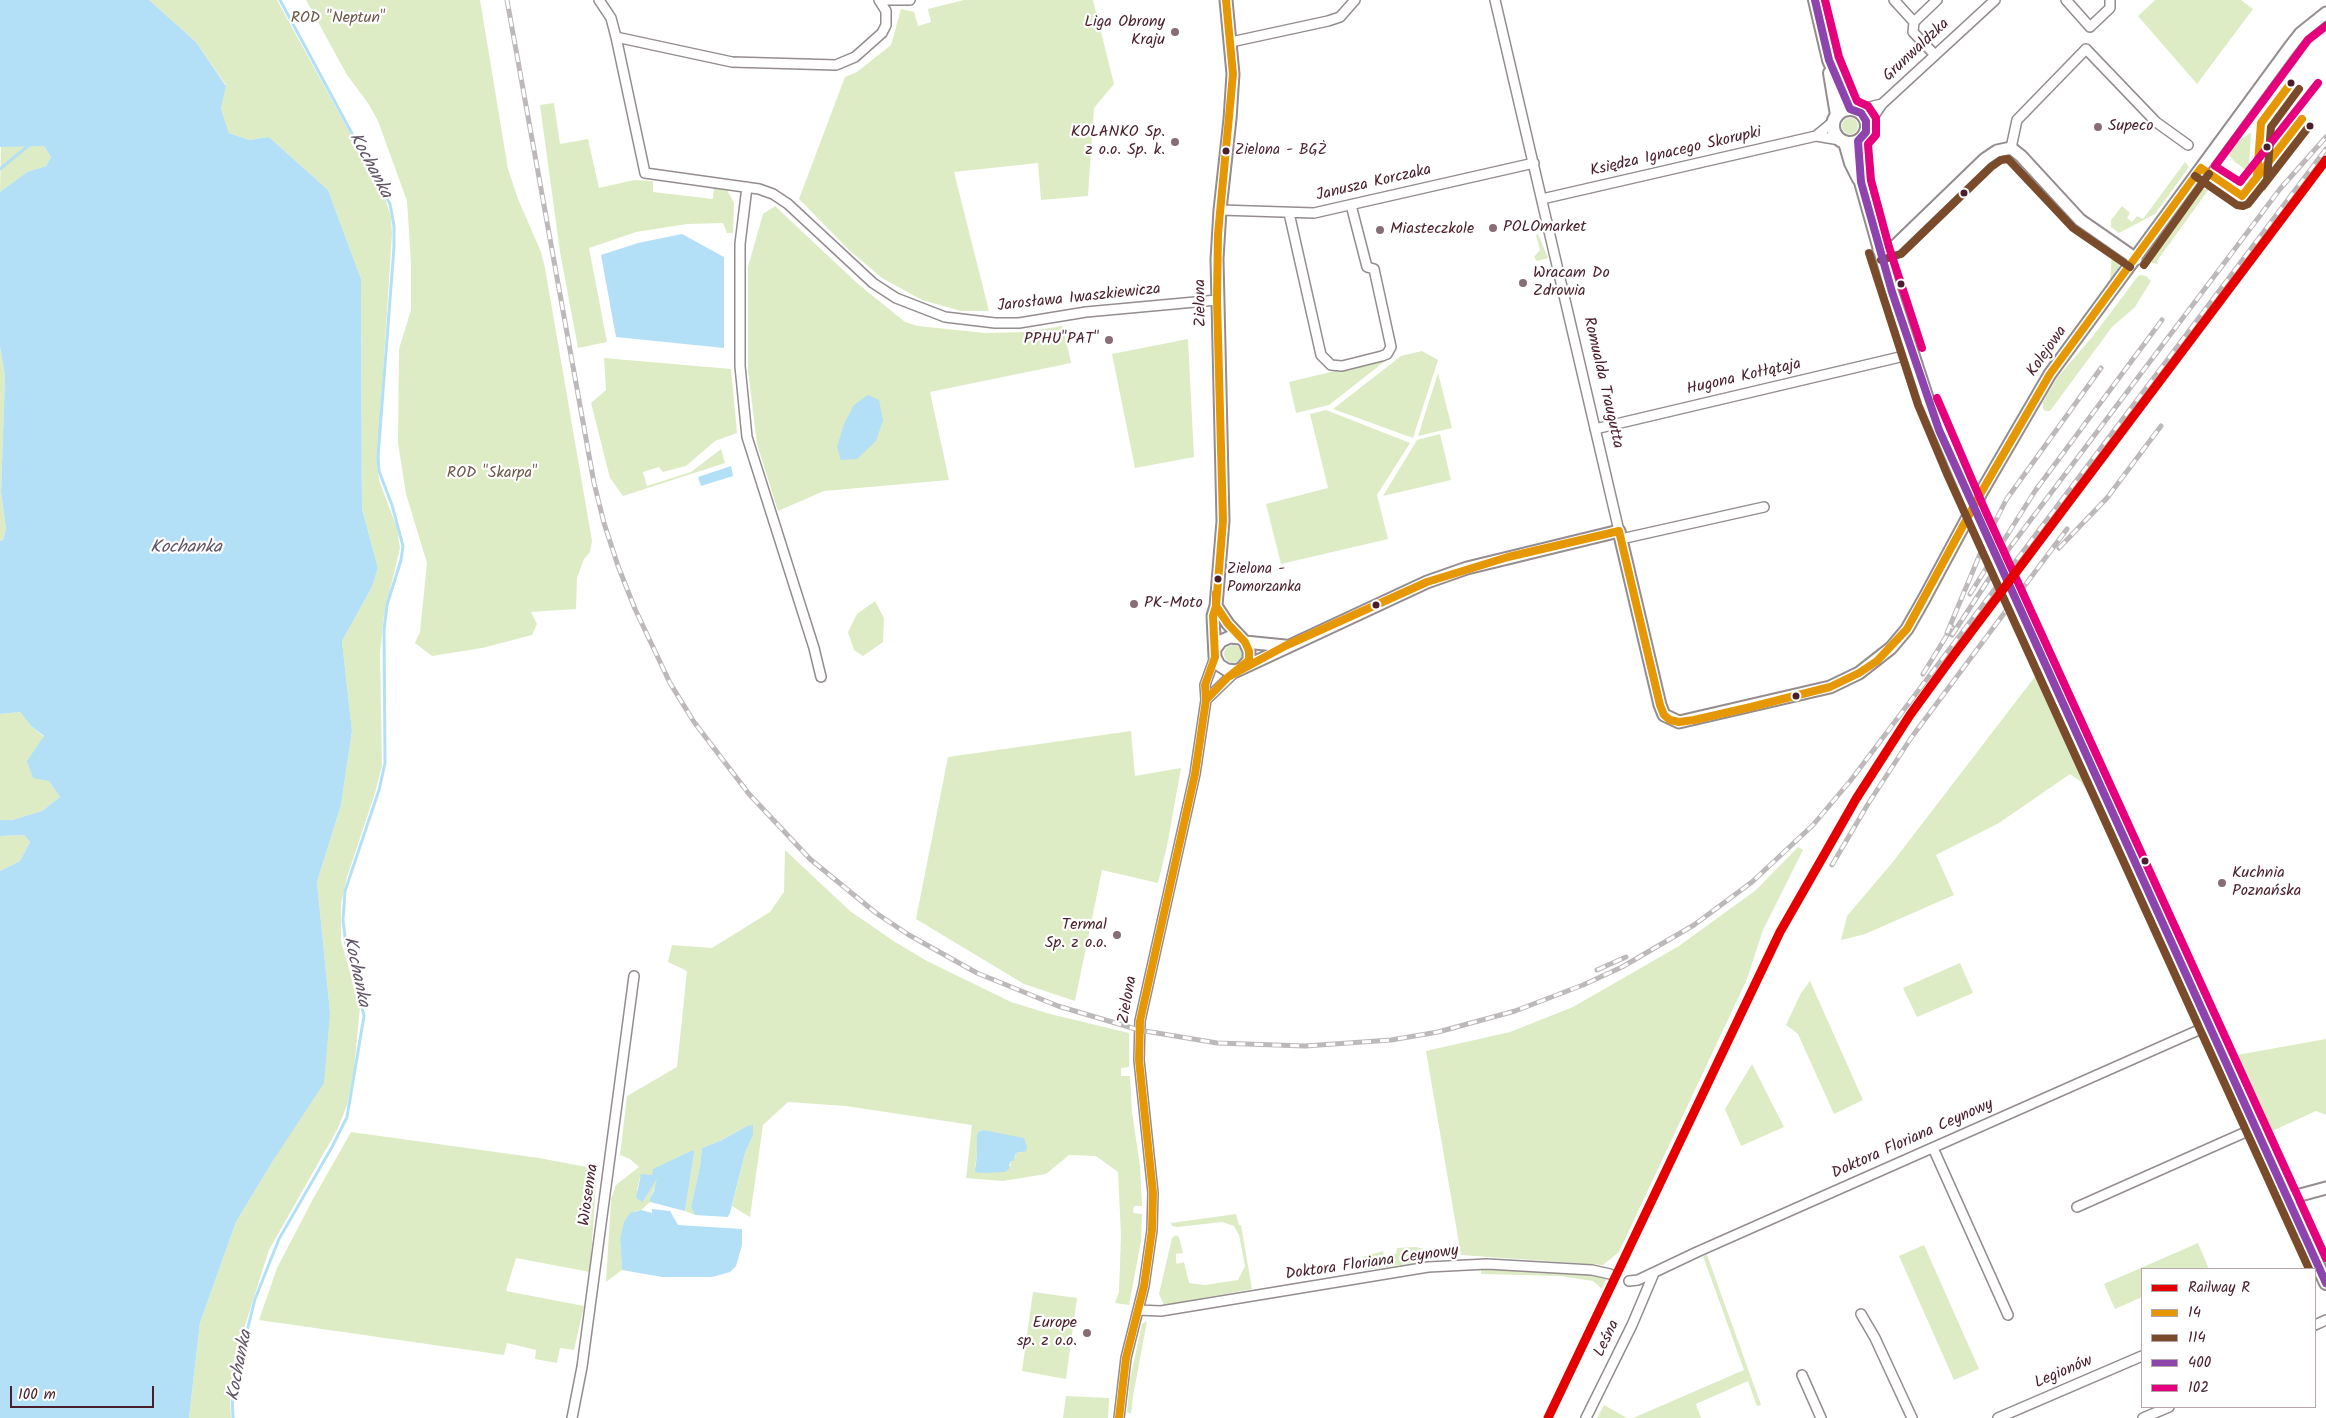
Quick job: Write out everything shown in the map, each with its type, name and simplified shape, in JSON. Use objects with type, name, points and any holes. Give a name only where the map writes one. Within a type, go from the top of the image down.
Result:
[{"type":"main road","points":[[1815,0],[1829,60],[1835,118],[1834,132],[1843,141],[1850,163],[1861,182]]},
{"type":"main road","points":[[1829,60],[1854,109],[1864,117],[1867,126],[1863,137],[1858,141],[1843,141]]},
{"type":"main road","points":[[1835,118],[1854,109]]},
{"type":"main road","points":[[1858,141],[1861,182],[1879,250],[1928,402],[1976,514],[2257,1127],[2326,1283]]},
{"type":"street","name":"Jarosława Iwaszkiewicza","points":[[599,0],[611,18],[645,173],[747,187],[773,194],[788,204],[873,283],[896,298],[946,317],[980,322],[1019,323],[1086,312],[1217,300]]},
{"type":"street","points":[[616,37],[732,62],[836,65],[854,57],[882,34],[886,11],[879,0]]},
{"type":"street","points":[[886,0],[910,0]]},
{"type":"street","name":"Zielona","points":[[1119,1418],[1126,1358],[1149,1258],[1153,1193],[1139,1060],[1140,1021],[1189,808],[1206,700],[1205,685],[1215,653],[1212,616],[1216,606],[1223,521],[1217,300],[1220,210],[1232,96],[1231,42],[1226,0]]},
{"type":"street","points":[[1231,42],[1340,17],[1355,0]]},
{"type":"street","name":"Romualda Traugutta","points":[[1496,0],[1660,705]]},
{"type":"street","points":[[1894,0],[1914,22]]},
{"type":"street","points":[[1935,55],[1913,32],[1914,22],[1937,0]]},
{"type":"street","points":[[2066,0],[2090,27],[2110,8],[2110,0]]},
{"type":"street","name":"Grunwaldzka","points":[[1867,126],[1882,104],[1991,1]]},
{"type":"street","name":"Kolejowa","points":[[1660,705],[1664,715],[1670,720],[1679,722],[1694,720],[1830,687],[1852,677],[1877,661],[1907,629],[1982,491],[2050,374],[2290,47],[2301,33],[2326,13]]},
{"type":"street","points":[[2011,148],[2018,120],[2086,49],[2156,122],[2188,145]]},
{"type":"street","name":"Grunwaldzka","points":[[1854,109],[1882,104]]},
{"type":"street","name":"Księdza Ignacego Skorupki","points":[[1816,136],[1835,118]]},
{"type":"street","name":"Księdza Ignacego Skorupki","points":[[1542,199],[1816,136],[1843,141]]},
{"type":"street","points":[[2011,148],[2021,156],[2080,220],[2136,259]]},
{"type":"street","points":[[1879,250],[1894,246],[1985,159],[1997,151],[2011,148]]},
{"type":"street","name":"Janusza Korczaka","points":[[1220,210],[1314,213],[1534,163]]},
{"type":"street","points":[[747,187],[740,244],[740,373],[747,437],[814,648],[821,677]]},
{"type":"street","points":[[1289,213],[1321,355],[1330,365],[1342,366],[1382,356],[1387,354],[1391,347],[1374,269],[1367,267],[1351,205]]},
{"type":"street","name":"Hugona Kołłątaja","points":[[1595,429],[1900,357]]},
{"type":"street","points":[[1286,646],[1243,640],[1230,636],[1221,641],[1215,653],[1219,665],[1227,670],[1240,669],[1427,582],[1459,571],[1508,557],[1764,507]]},
{"type":"street","points":[[1206,700],[1248,660],[1249,650],[1216,606]]},
{"type":"street","name":"Wiosenna","points":[[572,1418],[582,1367],[634,976]]},
{"type":"street","name":"Doktora Floriana Ceynowy","points":[[1628,1282],[1654,1273],[2210,1025]]},
{"type":"street","points":[[2077,1207],[2257,1127]]},
{"type":"street","points":[[1933,1148],[2008,1315]]},
{"type":"street","points":[[2289,1198],[2326,1188]]},
{"type":"street","name":"Doktora Floriana Ceynowy","points":[[1138,1310],[1161,1311],[1428,1267],[1487,1264],[1592,1270],[1610,1274]]},
{"type":"street","name":"Leśna","points":[[1586,1418],[1632,1325],[1654,1273]]},
{"type":"street","points":[[1861,1314],[1875,1338],[1912,1418]]},
{"type":"street","name":"Legionów","points":[[1998,1418],[2141,1356]]},
{"type":"street","points":[[1802,1375],[1821,1418]]},
{"type":"street","points":[[2143,1418],[2167,1408]]},
{"type":"green space","points":[[149,0],[277,0],[386,201],[391,217],[392,234],[377,467],[380,483],[397,528],[400,548],[384,615],[380,653],[382,766],[347,877],[341,904],[341,941],[360,1007],[354,1069],[347,1105],[338,1128],[269,1250],[234,1360],[230,1397],[231,1418],[189,1418],[200,1323],[236,1222],[274,1159],[330,1012],[317,882],[341,805],[352,731],[342,641],[372,587],[378,568],[362,509],[361,279],[328,190],[269,137],[249,140],[229,133],[221,109],[226,85],[196,42]]},
{"type":"green space","name":"ROD \"Skarpa\"","points":[[306,0],[480,0],[508,169],[518,199],[541,252],[545,268],[592,541],[590,552],[584,559],[577,578],[576,609],[531,612],[537,624],[532,635],[482,648],[432,656],[415,643],[420,632],[427,563],[406,494],[398,443],[399,349],[411,310],[411,263],[407,201],[378,121],[368,103],[347,75]]},
{"type":"green space","points":[[964,0],[1093,0],[1114,84],[1094,108],[1088,196],[1041,200],[1038,163],[954,172],[989,311],[961,311],[922,300],[882,278],[849,250],[799,199],[845,77],[857,72],[891,45],[901,9],[914,12],[918,26],[931,22],[928,9]]},
{"type":"green space","points":[[2155,0],[2241,0],[2253,9],[2197,84],[2138,16]]},
{"type":"green space","points":[[554,103],[560,144],[588,139],[599,188],[634,180],[653,181],[653,192],[713,199],[714,187],[727,190],[734,203],[733,233],[727,233],[723,223],[687,224],[636,232],[589,248],[607,342],[578,348],[560,252],[540,105]]},
{"type":"green space","points":[[1847,118],[1853,118],[1858,123],[1856,132],[1847,134],[1842,129],[1842,123]]},
{"type":"green space","points":[[2251,132],[2249,167],[2246,170],[2229,155],[2231,147]]},
{"type":"green space","points":[[1,146],[44,146],[51,157],[46,166],[27,172],[0,192]]},
{"type":"green space","points":[[2185,162],[2189,167],[2155,214],[2119,233],[2111,227],[2111,220],[2122,206],[2130,213],[2127,218],[2132,222],[2137,216],[2143,219]]},
{"type":"green space","points":[[2203,189],[2209,189],[2157,261],[2158,264],[2152,263],[2152,257]]},
{"type":"green space","points":[[775,206],[857,283],[905,322],[918,326],[985,333],[1024,332],[1063,326],[1071,363],[930,392],[949,480],[824,491],[778,511],[757,444],[748,370],[748,267],[763,214]]},
{"type":"green space","points":[[1538,234],[1548,258],[1537,261],[1534,257],[1540,250],[1536,235]]},
{"type":"green space","points":[[2112,250],[2119,258],[2120,264],[2110,284]]},
{"type":"green space","points":[[2138,276],[2146,276],[2151,281],[2135,307],[2112,327],[2050,411],[2045,411],[2043,409],[2043,402],[2057,378],[2093,336]]},
{"type":"green space","points":[[1188,339],[1194,457],[1135,468],[1112,354]]},
{"type":"green space","points":[[0,346],[5,376],[1,492],[6,529],[3,540],[0,541]]},
{"type":"green space","points":[[1422,351],[1438,360],[1413,438],[1333,409],[1401,356]]},
{"type":"green space","points":[[604,358],[731,369],[737,433],[715,441],[686,466],[663,472],[659,467],[643,472],[647,486],[691,472],[721,449],[725,463],[623,496],[610,478],[591,403],[606,390]]},
{"type":"green space","points":[[1389,358],[1329,405],[1296,413],[1289,382]]},
{"type":"green space","points":[[1438,373],[1452,428],[1418,436]]},
{"type":"green space","points":[[1326,410],[1410,443],[1377,495],[1388,539],[1281,564],[1266,504],[1328,488],[1310,414]]},
{"type":"green space","points":[[1440,434],[1451,480],[1383,496],[1417,440]]},
{"type":"green space","points":[[875,601],[884,618],[883,642],[863,656],[854,650],[848,632],[857,614]]},
{"type":"green space","points":[[1233,645],[1241,650],[1242,654],[1237,662],[1233,663],[1225,658],[1224,654],[1229,646]]},
{"type":"green space","points":[[2037,674],[2097,803],[2080,781],[2070,774],[1999,823],[1936,855],[1954,895],[1865,934],[1841,940],[1847,916],[1892,863]]},
{"type":"green space","points":[[20,712],[31,726],[44,737],[28,761],[49,781],[60,797],[42,811],[12,820],[0,820],[0,714]]},
{"type":"green space","points":[[1131,731],[1135,776],[1181,768],[1167,846],[1158,883],[1102,870],[1075,1001],[1024,984],[916,919],[948,757]]},
{"type":"green space","points":[[24,835],[30,842],[20,861],[0,871],[0,836]]},
{"type":"green space","points":[[1798,847],[1803,850],[1763,930],[1747,979],[1619,1252],[1603,1265],[1461,1255],[1426,1051],[1510,1032],[1573,1007],[1679,946],[1756,890]]},
{"type":"green space","points":[[785,850],[850,911],[927,961],[1011,1002],[1050,1014],[1129,1033],[1129,1067],[1121,1068],[1121,1076],[1130,1076],[1132,1112],[1140,1166],[1142,1206],[1134,1206],[1133,1213],[1142,1214],[1141,1241],[1129,1305],[1115,1303],[1119,1292],[1121,1235],[1118,1172],[1096,1156],[1069,1155],[1046,1174],[1003,1181],[966,1178],[972,1125],[846,1106],[788,1102],[763,1125],[750,1217],[732,1206],[745,1153],[753,1135],[747,1126],[722,1140],[702,1148],[691,1207],[695,1215],[685,1211],[694,1154],[689,1152],[658,1167],[652,1175],[640,1177],[637,1190],[644,1201],[657,1178],[657,1183],[650,1202],[641,1210],[635,1211],[620,1239],[622,1270],[606,1282],[611,1200],[616,1185],[639,1167],[630,1159],[620,1155],[627,1096],[677,1067],[687,971],[668,962],[672,945],[712,948],[770,912],[784,892]],"holes":[[[984,1130],[1022,1152],[1016,1153],[1015,1158],[1010,1162],[1011,1166],[975,1167],[978,1132]]]},
{"type":"green space","points":[[1960,963],[1973,993],[1917,1017],[1903,988]]},
{"type":"green space","points":[[1810,981],[1863,1100],[1834,1114],[1798,1034],[1786,1025],[1801,993]]},
{"type":"green space","points":[[2326,1039],[2326,1115],[2316,1111],[2270,1132],[2237,1055]]},
{"type":"green space","points":[[1752,1064],[1784,1127],[1741,1146],[1725,1109]]},
{"type":"green space","points":[[351,1132],[539,1158],[597,1169],[590,1272],[516,1258],[506,1291],[584,1306],[574,1350],[560,1348],[557,1363],[535,1359],[536,1350],[507,1343],[504,1355],[259,1320],[277,1268]]},
{"type":"green space","points":[[1236,1214],[1239,1225],[1241,1225],[1252,1289],[1164,1305],[1159,1294],[1172,1238],[1176,1235],[1179,1237],[1183,1253],[1176,1254],[1176,1262],[1177,1264],[1184,1262],[1189,1283],[1205,1285],[1238,1280],[1245,1266],[1239,1235],[1234,1226],[1222,1222],[1178,1227],[1172,1226],[1171,1223]]},
{"type":"green space","points":[[2198,1243],[2209,1268],[2141,1268],[2141,1297],[2115,1309],[2104,1284]]},
{"type":"green space","points":[[1924,1245],[1979,1369],[1954,1380],[1899,1256]]},
{"type":"green space","points":[[1416,1247],[1428,1250],[1433,1255],[1429,1260],[1420,1262],[1365,1270],[1362,1257],[1383,1251],[1384,1256],[1396,1254],[1397,1248]]},
{"type":"green space","points":[[1707,1255],[1761,1405],[1757,1406],[1748,1381],[1696,1404],[1701,1418],[1633,1418],[1744,1370],[1703,1256]]},
{"type":"green space","points":[[1481,1268],[1581,1273],[1606,1279],[1602,1289],[1593,1281],[1560,1276],[1481,1274]]},
{"type":"green space","points":[[1033,1292],[1077,1298],[1066,1379],[1022,1371]]},
{"type":"green space","points":[[1147,1321],[1131,1414],[1127,1412],[1130,1379],[1142,1324]]},
{"type":"green space","points":[[1066,1396],[1109,1398],[1108,1418],[1063,1418]]},
{"type":"green space","points":[[1604,1405],[1627,1418],[1597,1418]]},
{"type":"water","name":"Kochanka","points":[[0,0],[149,0],[196,42],[226,86],[221,109],[229,133],[249,140],[269,137],[328,190],[361,279],[362,509],[378,568],[372,587],[342,641],[352,731],[341,805],[317,882],[330,1012],[324,1083],[274,1159],[236,1222],[200,1323],[189,1418],[0,1418],[0,871],[20,861],[30,842],[24,835],[0,836],[0,820],[12,820],[42,811],[60,797],[49,781],[33,778],[27,761],[44,736],[31,726],[20,712],[0,714],[0,541],[3,540],[6,529],[1,492],[5,376],[0,346],[0,192],[27,172],[46,166],[51,157],[44,146],[0,147]]},
{"type":"water","points":[[682,234],[724,257],[724,348],[616,337],[601,255],[638,243]]},
{"type":"water","points":[[868,395],[879,400],[883,420],[876,441],[857,459],[841,460],[837,447],[844,424],[854,405]]},
{"type":"water","points":[[731,466],[733,476],[701,486],[698,477]]},
{"type":"water","points":[[753,1125],[753,1135],[745,1153],[728,1217],[695,1215],[691,1207],[702,1148],[722,1140],[747,1126]]},
{"type":"water","points":[[983,1130],[1024,1138],[1027,1147],[1026,1151],[1016,1153],[1014,1160],[1010,1162],[1009,1169],[1005,1172],[978,1173],[975,1171],[977,1136],[978,1132]]},
{"type":"water","points":[[693,1150],[694,1154],[685,1211],[650,1202],[657,1178],[643,1202],[636,1198],[641,1174],[652,1175],[653,1169]]},
{"type":"water","points":[[652,1209],[670,1211],[678,1225],[742,1229],[742,1245],[736,1266],[730,1272],[712,1277],[662,1277],[622,1270],[620,1239],[624,1222],[630,1213],[641,1210],[652,1213]]},
{"type":"waterway","name":"Kochanka","points":[[233,1418],[232,1391],[255,1299],[279,1239],[332,1147],[347,1117],[364,1016],[346,945],[343,920],[345,891],[379,790],[385,763],[384,630],[387,605],[401,560],[403,546],[392,505],[379,471],[378,457],[394,247],[394,226],[390,204],[280,0]]},
{"type":"waterway","points":[[0,169],[28,146]]},
{"type":"railway","points":[[507,0],[594,483],[604,523],[635,609],[670,683],[694,722],[749,794],[810,859],[876,913],[909,935],[977,973],[1058,1006],[1139,1030],[1217,1043],[1305,1046],[1391,1040],[1438,1032],[1515,1011],[1583,985],[1622,967],[1694,925],[1752,882],[1813,825],[1851,780],[2326,149]]},
{"type":"railway","points":[[1952,635],[2008,550],[2280,189],[2326,137]]},
{"type":"railway","points":[[1970,594],[2035,491],[2162,320]]},
{"type":"railway","points":[[1947,633],[1985,542],[2006,500],[2101,368]]},
{"type":"railway","points":[[2059,548],[2107,498],[2161,426]]},
{"type":"railway","points":[[1832,865],[1868,804],[1911,738],[2067,529]]},
{"type":"railway","points":[[1923,674],[1952,627]]},
{"type":"railway","points":[[1597,970],[1626,957]]},
{"type":"rail line","name":"R","points":[[1548,1418],[1780,932],[1856,799],[1910,715],[1953,656],[2326,160]]},
{"type":"transit line","name":"14","points":[[1119,1418],[1126,1358],[1144,1286],[1152,1230],[1153,1193],[1139,1060],[1140,1021],[1195,774],[1206,700],[1205,685],[1215,657],[1213,616],[1216,606],[1223,521],[1217,300],[1218,234],[1233,74],[1226,0]]},
{"type":"transit line","name":"400","points":[[1815,0],[1829,60],[1850,109],[1861,113],[1866,121],[1866,132],[1858,141],[1861,182],[1892,292],[1939,430],[2326,1283]]},
{"type":"transit line","name":"102","points":[[1825,0],[1839,57],[1857,101],[1868,106],[1876,118],[1876,135],[1868,144],[1871,180],[1889,247],[1922,348]]},
{"type":"transit line","name":"102","points":[[2318,83],[2240,182],[2215,166],[2308,40],[2326,26]]},
{"type":"transit line","name":"14","points":[[2201,168],[2242,196],[2257,177],[2261,123],[2291,83]]},
{"type":"transit line","name":"114","points":[[2195,176],[2237,205],[2243,206],[2248,204],[2267,180],[2271,127],[2299,89]]},
{"type":"transit line","name":"14","points":[[2254,181],[2302,119]]},
{"type":"transit line","name":"114","points":[[2262,187],[2310,125]]},
{"type":"transit line","name":"114","points":[[1881,260],[1901,254],[1991,167],[2001,160],[2008,159],[2073,228],[2130,267]]},
{"type":"transit line","name":"14","points":[[1619,531],[1660,705],[1664,715],[1670,720],[1679,722],[1694,720],[1751,707],[1830,687],[1859,673],[1877,661],[1907,629],[1982,491],[2050,374],[2201,168]]},
{"type":"transit line","name":"114","points":[[2144,265],[2209,174]]},
{"type":"transit line","name":"114","points":[[1869,253],[1918,405],[1947,474],[2309,1268]]},
{"type":"transit line","name":"102","points":[[1937,398],[1985,510],[2326,1258]]},
{"type":"transit line","name":"14","points":[[1228,677],[1285,646],[1427,582],[1508,557],[1619,531]]},
{"type":"transit line","name":"14","points":[[1206,700],[1227,678],[1249,660],[1249,651],[1245,642],[1228,624],[1216,606],[1216,593]]},
{"type":"place","name":"Liga Obrony Kraju","points":[[1175,32]]},
{"type":"place","name":"Supeco","points":[[2098,127]]},
{"type":"place","name":"KOLANKO Sp. z o.o. Sp. k.","points":[[1175,142]]},
{"type":"place","name":"Zielona - BGŻ","points":[[1226,151]]},
{"type":"place","name":"POLOmarket","points":[[1493,228]]},
{"type":"place","name":"Miasteczkole","points":[[1380,230]]},
{"type":"place","name":"Wracam Do Zdrowia","points":[[1523,283]]},
{"type":"place","name":"PPHU\"PAT\"","points":[[1109,340]]},
{"type":"place","name":"Zielona - Pomorzanka","points":[[1218,579]]},
{"type":"place","name":"PK-Moto","points":[[1134,604]]},
{"type":"place","name":"Kuchnia Poznańska","points":[[2222,883]]},
{"type":"place","name":"Termal Sp. z o.o.","points":[[1117,935]]},
{"type":"place","name":"Europe sp. z o.o.","points":[[1087,1333]]},
{"type":"park label","name":"ROD \"Neptun\"","points":[[338,19]]}]
